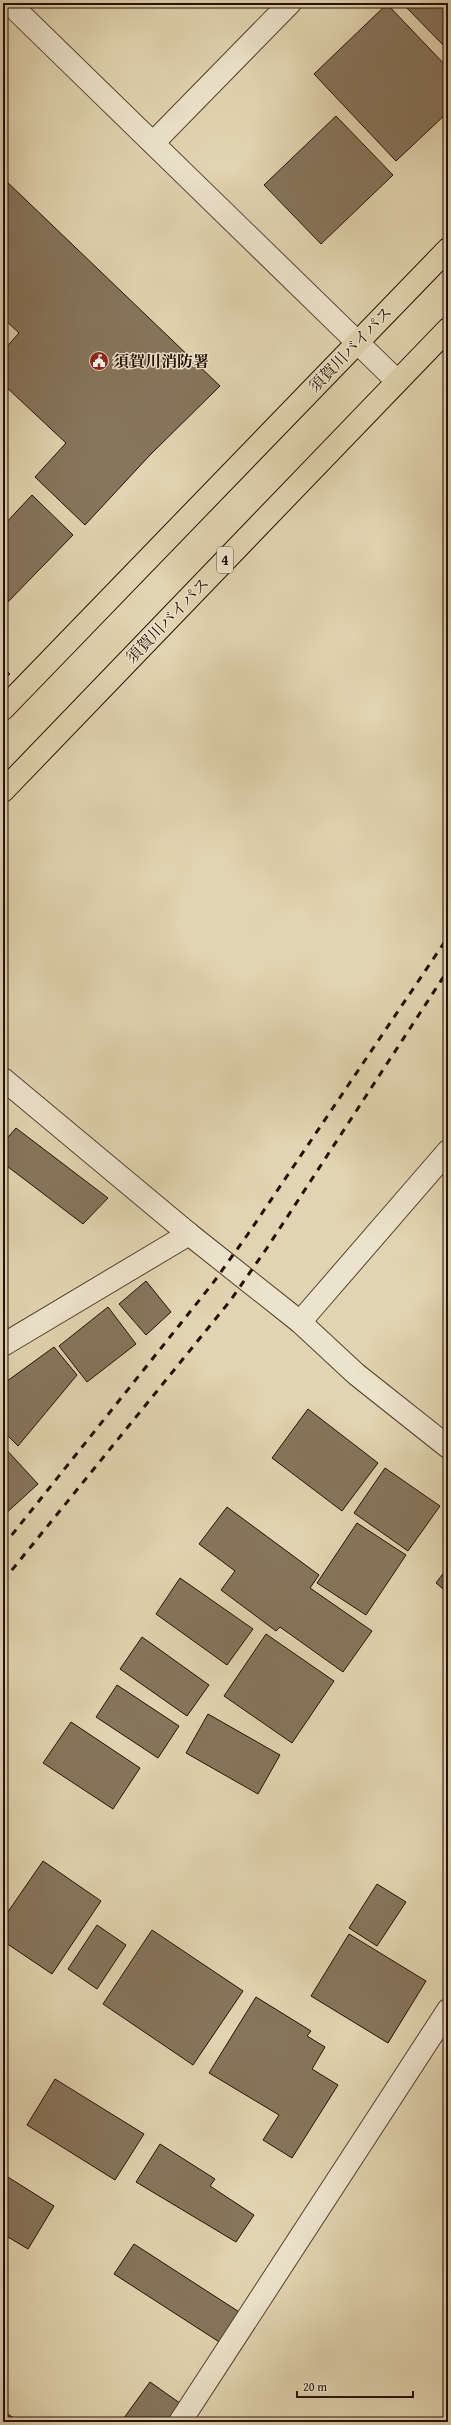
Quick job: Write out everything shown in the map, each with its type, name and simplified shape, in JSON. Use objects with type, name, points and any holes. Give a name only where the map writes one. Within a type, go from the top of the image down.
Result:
[{"type":"highway","name":"須賀川バイパス","points":[[3,709],[448,248]]},
{"type":"highway","name":"須賀川バイパス","points":[[3,791],[448,329]]},
{"type":"street","points":[[9,3],[397,381]]},
{"type":"street","points":[[153,143],[290,3]]},
{"type":"street","points":[[3,1079],[189,1234],[300,1322],[356,1374],[448,1447]]},
{"type":"street","points":[[300,1322],[448,1151]]},
{"type":"street","points":[[3,1344],[189,1234]]},
{"type":"street","points":[[180,2422],[448,2010]]},
{"type":"building","points":[[402,3],[448,3],[448,50]]},
{"type":"building","points":[[387,4],[448,68],[448,112],[396,161],[314,74]]},
{"type":"building","points":[[336,116],[393,175],[321,244],[264,185]]},
{"type":"building","name":"須賀川消防署","points":[[3,178],[220,386],[150,455],[85,525],[35,477],[66,443],[3,384],[3,351],[19,333],[3,318]]},
{"type":"building","points":[[32,495],[73,535],[5,605],[3,603],[3,526]]},
{"type":"building","points":[[3,667],[10,674],[3,681]]},
{"type":"building","points":[[16,1128],[108,1198],[83,1224],[3,1163],[3,1143]]},
{"type":"building","points":[[146,1281],[171,1312],[146,1335],[119,1304]]},
{"type":"building","points":[[108,1307],[136,1344],[87,1382],[59,1346]]},
{"type":"building","points":[[54,1347],[77,1375],[18,1446],[3,1431],[3,1384]]},
{"type":"building","points":[[308,1409],[378,1463],[342,1511],[272,1458]]},
{"type":"building","points":[[3,1446],[38,1484],[3,1516]]},
{"type":"building","points":[[385,1468],[440,1506],[408,1551],[354,1513]]},
{"type":"building","points":[[227,1507],[319,1575],[310,1588],[372,1631],[343,1672],[280,1627],[276,1631],[221,1590],[235,1571],[199,1544]]},
{"type":"building","points":[[357,1523],[406,1555],[366,1615],[317,1583]]},
{"type":"building","points":[[448,1567],[448,1593],[436,1583]]},
{"type":"building","points":[[180,1578],[253,1629],[227,1665],[156,1614]]},
{"type":"building","points":[[266,1634],[334,1681],[292,1743],[224,1696]]},
{"type":"building","points":[[142,1637],[209,1685],[187,1716],[120,1669]]},
{"type":"building","points":[[117,1685],[179,1726],[158,1758],[96,1717]]},
{"type":"building","points":[[208,1714],[280,1755],[258,1794],[186,1753]]},
{"type":"building","points":[[71,1722],[140,1768],[113,1809],[43,1763]]},
{"type":"building","points":[[43,1861],[101,1901],[52,1974],[3,1941],[3,1919]]},
{"type":"building","points":[[377,1884],[406,1902],[377,1946],[349,1928]]},
{"type":"building","points":[[97,1925],[126,1945],[97,1989],[68,1969]]},
{"type":"building","points":[[152,1930],[243,1991],[193,2065],[103,2004]]},
{"type":"building","points":[[349,1934],[426,1981],[388,2043],[311,1996]]},
{"type":"building","points":[[256,1997],[311,2031],[307,2036],[325,2047],[312,2069],[338,2085],[292,2158],[263,2140],[279,2115],[209,2073]]},
{"type":"building","points":[[55,2079],[144,2134],[115,2180],[27,2125]]},
{"type":"building","points":[[160,2144],[215,2179],[210,2186],[254,2215],[236,2242],[136,2182]]},
{"type":"building","points":[[3,2174],[54,2206],[28,2249],[3,2234]]},
{"type":"building","points":[[134,2244],[247,2317],[227,2347],[114,2274]]},
{"type":"building","points":[[150,2382],[184,2406],[173,2422],[121,2422]]},
{"type":"building","points":[[3,2411],[20,2422],[3,2422]]},
{"type":"railway","points":[[3,1546],[213,1283],[248,1234],[448,937]]},
{"type":"railway","points":[[3,1581],[230,1301],[267,1248],[448,970]]},
{"type":"place","name":"須賀川消防署","points":[[99,361]]}]
